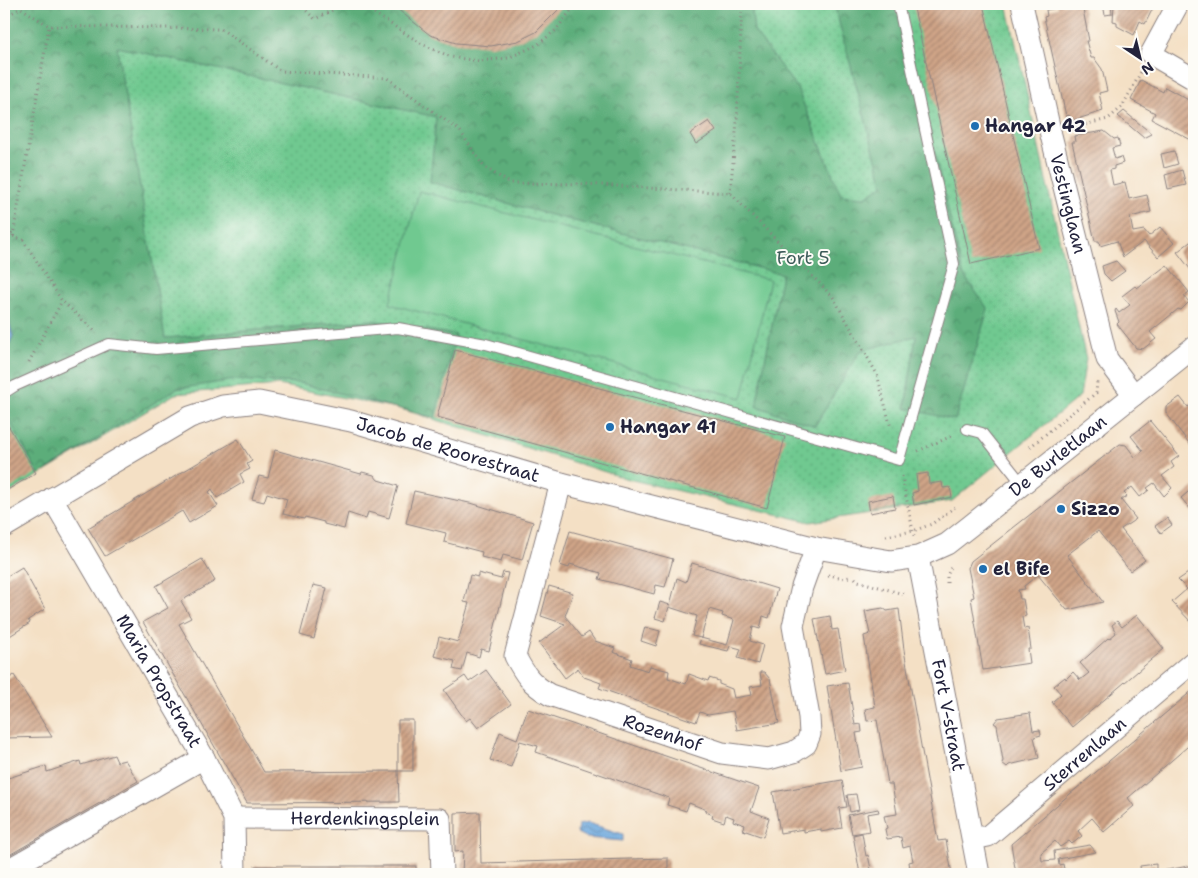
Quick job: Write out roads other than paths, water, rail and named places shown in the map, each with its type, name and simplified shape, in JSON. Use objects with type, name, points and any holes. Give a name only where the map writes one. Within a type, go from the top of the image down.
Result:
[{"type":"street","name":"Vestinglaan","points":[[1022,4],[1051,134],[1108,359],[1134,395]]},
{"type":"street","points":[[1178,4],[1151,54],[1194,79]]},
{"type":"street","name":"De Burletlaan","points":[[918,557],[946,544],[1023,485],[1194,347]]},
{"type":"street","name":"Jacob de Roorestraat","points":[[4,527],[190,418],[224,406],[259,402],[351,422],[560,483],[816,548],[891,561],[918,557]]},
{"type":"street","name":"Rozenhof","points":[[560,483],[515,656],[526,677],[537,688],[550,695],[722,753],[769,759],[794,752],[806,744],[810,734],[810,717],[793,626],[802,587],[816,548]]},
{"type":"street","name":"Maria Propstraat","points":[[52,498],[204,758],[234,818],[235,874]]},
{"type":"street","name":"Fort V-straat","points":[[918,557],[979,874]]},
{"type":"street","name":"Sterrenlaan","points":[[973,839],[988,836],[1194,661]]},
{"type":"street","points":[[4,872],[204,758]]},
{"type":"street","name":"Herdenkingsplein","points":[[234,818],[440,819],[442,874]]},
{"type":"lane","points":[[4,393],[15,386],[109,344],[156,348],[398,328],[486,344],[899,460],[954,264],[898,4]]},
{"type":"lane","points":[[967,429],[982,433],[1023,485]]},
{"type":"water","points":[[4,307],[13,336],[4,356]]},
{"type":"water","points":[[588,823],[623,834],[623,841],[587,838],[577,833],[578,825]]},
{"type":"place","name":"Hangar 42","points":[[975,126]]},
{"type":"place","name":"Hangar 41","points":[[610,427]]},
{"type":"place","name":"Sizzo","points":[[1061,509]]},
{"type":"place","name":"el Bife","points":[[983,569]]},
{"type":"park label","name":"Fort 5","points":[[803,258]]}]
